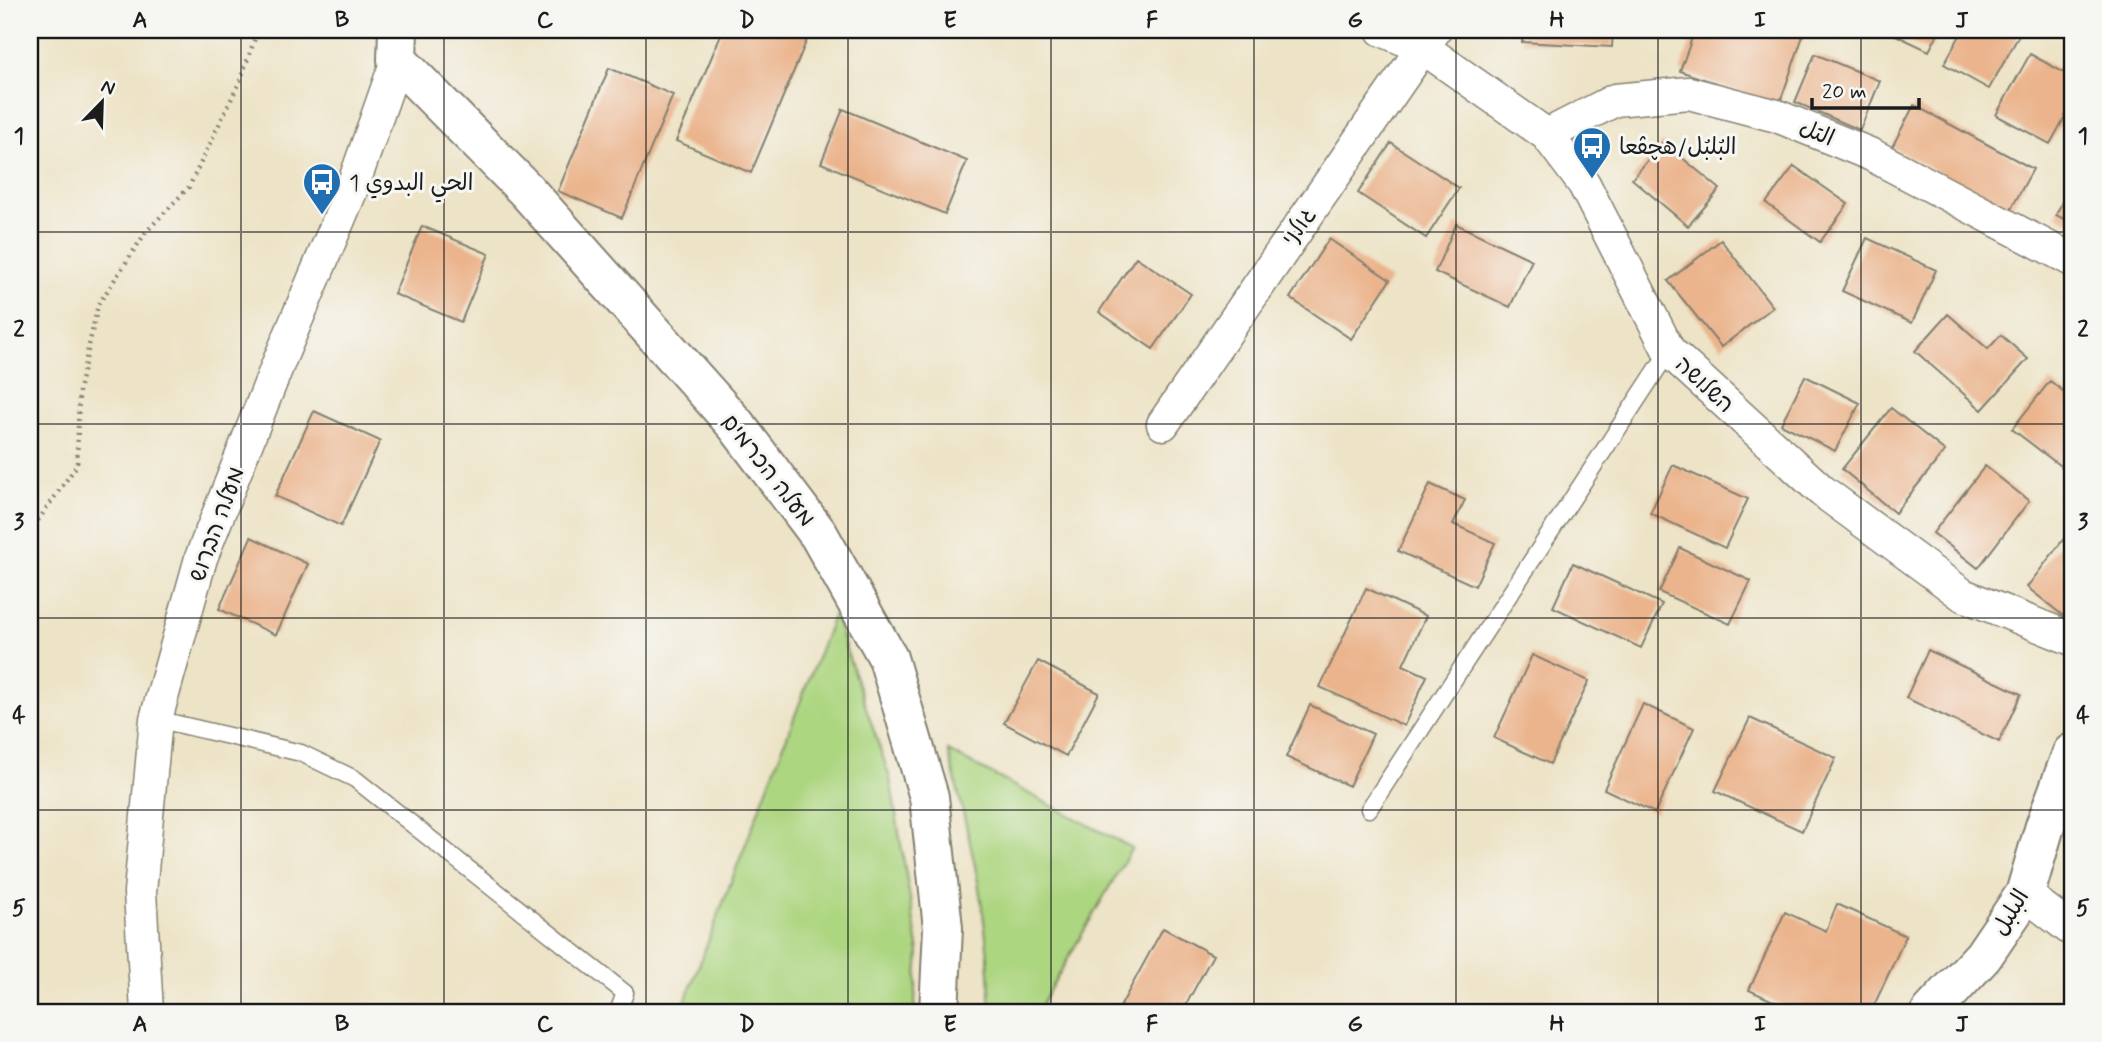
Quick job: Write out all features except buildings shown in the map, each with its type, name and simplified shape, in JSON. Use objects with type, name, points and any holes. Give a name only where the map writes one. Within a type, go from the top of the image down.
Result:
[{"type":"street","name":"השלושה","points":[[1381,30],[1428,38],[1547,135],[1584,184],[1668,351],[1822,491],[1963,595],[2072,639]]},
{"type":"street","name":"גולני","points":[[1163,424],[1428,38]]},
{"type":"street","name":"מעלה הברוש","points":[[147,1012],[139,892],[156,719],[201,558],[280,359],[351,191],[397,45]]},
{"type":"street","name":"מעלה הכרמים","points":[[397,45],[736,425],[825,547],[888,658],[929,797],[943,928],[939,1012]]},
{"type":"street","name":"التل","points":[[1547,135],[1615,100],[1689,93],[1777,116],[1872,155],[2072,260]]},
{"type":"street","name":"البلبل","points":[[1931,1012],[1983,956],[2025,894],[2045,826],[2072,753]]},
{"type":"street","points":[[2025,894],[2072,930]]},
{"type":"lane","points":[[1369,809],[1668,351]]},
{"type":"lane","points":[[156,719],[301,753],[355,779],[625,993],[618,1012]]},
{"type":"path","points":[[30,532],[77,465],[79,390],[98,305],[146,232],[189,187],[240,81],[258,30]]},
{"type":"green space","points":[[834,614],[890,778],[919,953],[914,1012],[681,1012]]},
{"type":"green space","points":[[948,751],[1132,848],[1037,1012],[990,1012],[987,946],[978,880]]},
{"type":"place","name":"البُلبُل/هچڤعا","points":[[1592,180]]},
{"type":"place","name":"الحي البدوي 1","points":[[322,216]]}]
